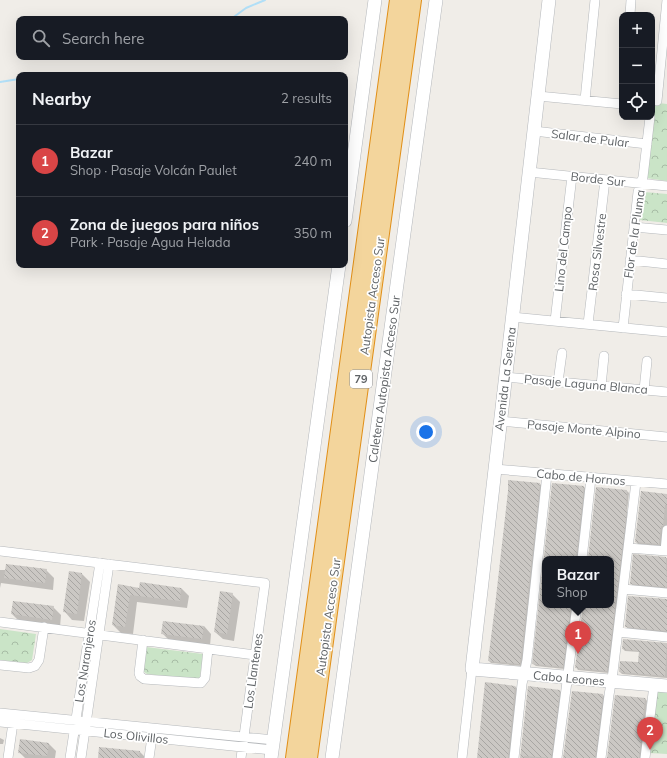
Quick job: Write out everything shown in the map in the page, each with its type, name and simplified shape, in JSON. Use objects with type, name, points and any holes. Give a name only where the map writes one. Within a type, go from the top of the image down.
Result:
[{"type":"highway","name":"Autopista Acceso Sur","points":[[294,758],[398,0]]},
{"type":"highway","name":"Autopista Acceso Sur","points":[[309,758],[413,0]]},
{"type":"main road","points":[[348,199],[375,0]]},
{"type":"main road","name":"Caletera Autopista Acceso Sur","points":[[332,758],[436,0]]},
{"type":"main road","name":"Avenida La Serena","points":[[472,669],[549,0]]},
{"type":"main road","points":[[273,749],[339,268]]},
{"type":"main road","name":"Cabo Leones","points":[[472,669],[667,686]]},
{"type":"street","points":[[584,100],[595,0]]},
{"type":"street","points":[[630,12],[632,0]]},
{"type":"street","points":[[655,94],[666,0]]},
{"type":"street","points":[[538,96],[619,104]]},
{"type":"street","points":[[655,103],[667,100]]},
{"type":"street","name":"Flor de la Pluma","points":[[622,328],[638,192],[643,178],[650,120]]},
{"type":"street","name":"Salar de Pular","points":[[534,131],[647,144]]},
{"type":"street","name":"Borde Sur","points":[[529,172],[667,186]]},
{"type":"street","name":"Lino del Campo","points":[[555,321],[572,176]]},
{"type":"street","name":"Rosa Silvestre","points":[[588,324],[605,180]]},
{"type":"street","points":[[634,227],[667,230]]},
{"type":"street","points":[[630,260],[667,264]]},
{"type":"street","points":[[626,294],[667,298]]},
{"type":"street","points":[[512,317],[667,332]]},
{"type":"street","points":[[558,382],[562,353]]},
{"type":"street","points":[[601,386],[604,356]]},
{"type":"street","points":[[644,390],[647,360]]},
{"type":"street","name":"Pasaje Laguna Blanca","points":[[506,377],[667,392]]},
{"type":"street","name":"Pasaje Monte Alpino","points":[[500,421],[667,436]]},
{"type":"street","name":"Cabo de Hornos","points":[[495,469],[667,484]]},
{"type":"street","points":[[514,758],[548,474]]},
{"type":"street","points":[[582,556],[591,478]]},
{"type":"street","points":[[601,758],[636,482]]},
{"type":"street","points":[[628,548],[666,551],[667,530]]},
{"type":"street","points":[[0,551],[109,564]]},
{"type":"street","name":"Los Naranjeros","points":[[70,758],[100,563]]},
{"type":"street","name":"Los Naranjeros","points":[[81,758],[109,564]]},
{"type":"street","name":"Los Llantenes","points":[[109,564],[265,583],[242,758]]},
{"type":"street","points":[[623,589],[667,594]]},
{"type":"street","points":[[557,758],[577,608]]},
{"type":"street","points":[[0,622],[255,655]]},
{"type":"street","points":[[0,665],[29,668],[35,666],[38,663],[44,627]]},
{"type":"street","points":[[618,632],[667,637]]},
{"type":"street","points":[[144,640],[139,672],[140,676],[144,679],[201,683],[205,678],[208,649]]},
{"type":"street","name":"Avenida La Serena","points":[[462,758],[472,669]]},
{"type":"street","points":[[645,758],[654,685]]},
{"type":"street","points":[[0,712],[244,737],[273,749]]},
{"type":"street","name":"Los Olivillos","points":[[0,722],[273,749]]},
{"type":"street","points":[[8,758],[13,724]]},
{"type":"street","points":[[149,758],[152,737]]},
{"type":"green space","points":[[658,103],[667,104],[667,181],[646,178],[653,120],[655,120],[655,106]]},
{"type":"green space","points":[[644,192],[667,194],[667,223],[640,220]]},
{"type":"green space","points":[[0,629],[36,634],[32,660],[27,663],[0,660]]},
{"type":"green space","points":[[146,647],[203,654],[200,677],[196,680],[147,674],[143,671]]},
{"type":"green space","points":[[656,690],[667,691],[667,754],[649,753]]},
{"type":"building","points":[[508,480],[540,483],[520,664],[488,661],[508,491]]},
{"type":"building","points":[[552,483],[584,486],[576,556],[544,556]]},
{"type":"building","points":[[596,487],[627,490],[627,509],[607,671],[575,668],[583,608],[614,608],[614,556],[588,556]]},
{"type":"building","points":[[641,491],[667,494],[667,505],[665,505],[663,526],[661,526],[659,544],[635,542]]},
{"type":"building","points":[[633,554],[666,557],[667,587],[630,584]]},
{"type":"building","points":[[6,564],[47,569],[45,583],[4,578]]},
{"type":"building","points":[[69,571],[82,573],[77,614],[63,612]]},
{"type":"building","points":[[542,574],[542,608],[571,608],[563,667],[532,664]]},
{"type":"building","points":[[140,582],[181,588],[180,601],[130,595],[125,627],[112,625],[118,584],[139,588]]},
{"type":"building","points":[[220,591],[233,593],[227,634],[214,632]]},
{"type":"building","points":[[628,596],[667,599],[667,631],[625,627]]},
{"type":"building","points":[[13,601],[54,606],[52,620],[11,614]]},
{"type":"building","points":[[163,621],[204,626],[202,639],[161,634]]},
{"type":"building","points":[[623,639],[667,643],[665,676],[619,672],[620,661],[638,662],[639,651],[622,649]]},
{"type":"building","points":[[485,682],[515,686],[508,758],[477,758]]},
{"type":"building","points":[[528,686],[560,690],[551,758],[524,756],[524,758],[520,758]]},
{"type":"building","points":[[572,691],[603,694],[595,758],[563,758]]},
{"type":"building","points":[[615,695],[645,698],[639,758],[607,758]]},
{"type":"building","points":[[20,739],[49,743],[47,756],[18,753]]},
{"type":"building","points":[[99,747],[140,751],[139,758],[98,758]]},
{"type":"waterway","points":[[235,16],[246,8],[265,0]]},
{"type":"waterway","points":[[0,82],[16,79]]},
{"type":"place","name":"Bazar","points":[[578,654]]},
{"type":"place","name":"Zona de juegos para niños","points":[[650,750]]}]
